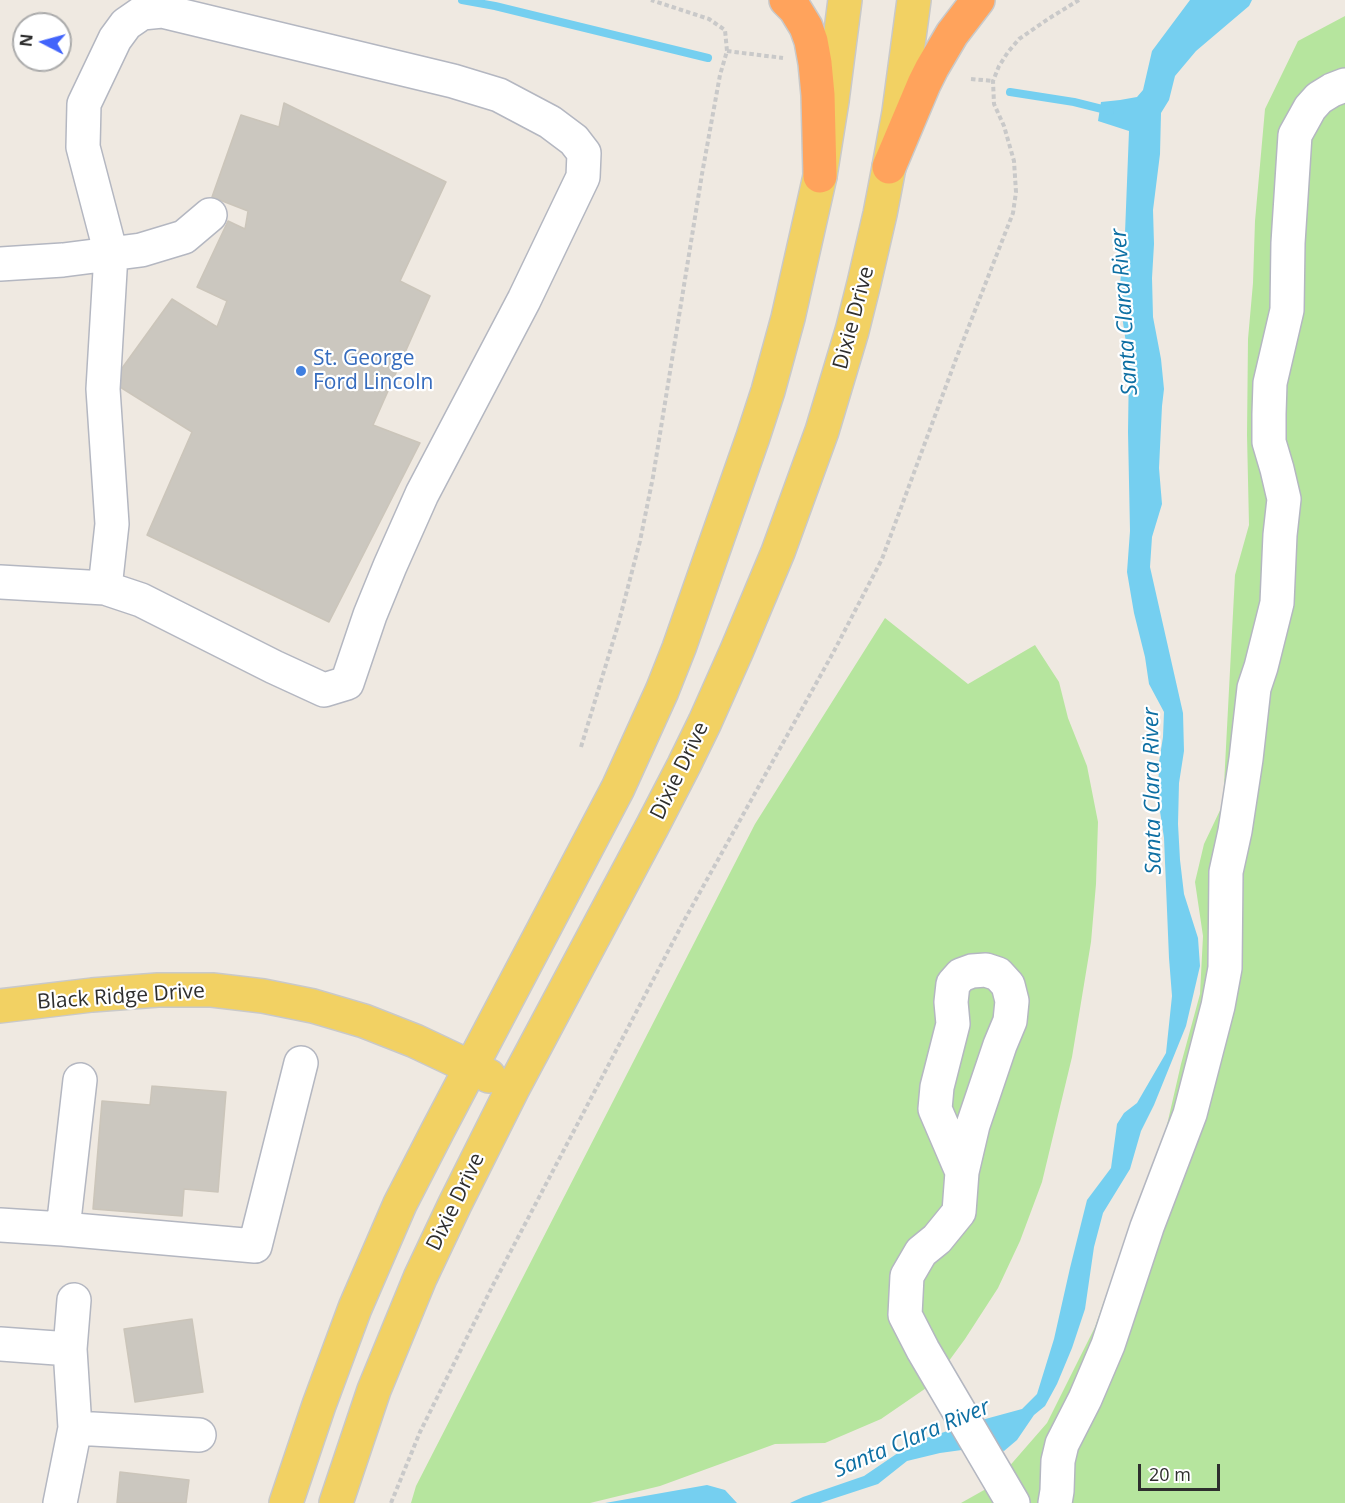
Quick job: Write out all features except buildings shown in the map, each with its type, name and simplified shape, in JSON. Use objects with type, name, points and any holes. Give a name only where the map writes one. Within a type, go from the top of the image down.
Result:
[{"type":"highway","points":[[786,0],[795,9],[806,27],[811,41],[818,95],[820,176]]},
{"type":"highway","points":[[889,167],[932,68],[952,34],[978,0]]},
{"type":"main road","points":[[286,1503],[322,1395],[355,1308],[400,1204],[618,788],[679,648],[768,391],[790,307],[820,176],[845,0]]},
{"type":"main road","name":"Dixie Drive","points":[[336,1503],[374,1390],[403,1316],[454,1204],[692,748],[737,650],[778,552],[822,431],[852,331],[871,256],[899,112],[914,0]]},
{"type":"main road","name":"Black Ridge Drive","points":[[0,1006],[158,990],[212,990],[263,996],[313,1006],[364,1021],[415,1041],[513,1088]]},
{"type":"lane","points":[[0,582],[105,588],[141,600],[274,667],[322,701],[347,683],[370,615],[422,494],[524,300],[583,177],[584,153],[574,140],[550,122],[499,95],[453,81],[162,10],[142,13],[126,24],[116,39],[84,104],[83,147],[111,254],[103,389],[112,524],[105,588]]},
{"type":"lane","points":[[1055,1503],[1058,1461],[1062,1444],[1085,1399],[1108,1345],[1147,1227],[1190,1114],[1218,1006],[1225,968],[1226,872],[1246,759],[1254,688],[1277,603],[1284,499],[1269,442],[1270,383],[1287,310],[1288,243],[1295,135],[1310,108],[1319,98],[1345,85]]},
{"type":"lane","points":[[0,264],[63,260],[141,250],[184,237],[210,215]]},
{"type":"lane","points":[[962,1172],[935,1109],[937,1087],[953,1024],[951,1002],[953,984],[961,975],[986,970],[998,974],[1008,985],[1012,1001],[1010,1021],[973,1125],[962,1172],[959,1212],[937,1239],[921,1252],[907,1276],[905,1315],[922,1350],[1010,1497]]},
{"type":"lane","points":[[0,1225],[255,1245],[301,1063]]},
{"type":"lane","points":[[63,1229],[80,1080]]},
{"type":"lane","points":[[60,1503],[75,1428],[70,1349],[74,1300]]},
{"type":"lane","points":[[0,1344],[70,1349]]},
{"type":"lane","points":[[75,1428],[199,1435]]},
{"type":"path","points":[[581,747],[618,625],[653,477],[702,174],[720,75],[727,51],[725,30],[709,19],[651,0]]},
{"type":"path","points":[[391,1503],[420,1432],[492,1287],[685,919],[833,653],[882,559],[944,390],[1013,213],[1016,192],[1014,161],[1004,126],[994,104],[993,81],[1008,52],[1020,39],[1079,0]]},
{"type":"path","points":[[727,51],[788,59]]},
{"type":"path","points":[[971,79],[993,81]]},
{"type":"green space","points":[[1345,16],[1345,1503],[961,1503],[993,1485],[1047,1423],[1095,1327],[1164,1138],[1200,994],[1203,936],[1195,882],[1204,844],[1223,804],[1235,575],[1249,525],[1248,339],[1265,109],[1298,41]]},
{"type":"green space","points":[[885,618],[968,684],[1035,645],[1059,682],[1068,718],[1087,766],[1098,822],[1091,942],[1072,1057],[1042,1182],[1020,1241],[998,1288],[932,1384],[881,1419],[825,1443],[775,1444],[660,1486],[590,1503],[411,1503],[416,1486],[755,824]]},
{"type":"water","name":"Santa Clara River","points":[[1190,0],[1252,0],[1249,6],[1196,51],[1175,76],[1169,100],[1161,113],[1160,154],[1153,210],[1153,317],[1164,389],[1159,468],[1162,504],[1152,537],[1150,567],[1183,713],[1184,751],[1179,783],[1178,824],[1180,860],[1184,894],[1198,938],[1200,966],[1186,1026],[1141,1131],[1130,1169],[1103,1213],[1094,1247],[1085,1309],[1072,1348],[1045,1406],[1034,1415],[1017,1440],[1004,1451],[986,1444],[907,1461],[878,1484],[820,1503],[790,1503],[864,1476],[914,1442],[1022,1409],[1037,1394],[1054,1339],[1087,1200],[1111,1168],[1117,1124],[1124,1113],[1137,1103],[1166,1053],[1172,996],[1164,838],[1158,798],[1164,712],[1149,684],[1127,572],[1130,531],[1129,364],[1119,295],[1125,233],[1129,131],[1098,121],[1101,102],[1137,97],[1143,90],[1152,51]]},
{"type":"water","points":[[707,1485],[725,1490],[737,1503],[605,1503]]},
{"type":"waterway","points":[[462,0],[708,58]]},
{"type":"waterway","points":[[1010,92],[1074,102],[1110,111]]},
{"type":"place","name":"St. George Ford Lincoln","points":[[301,371]]}]
